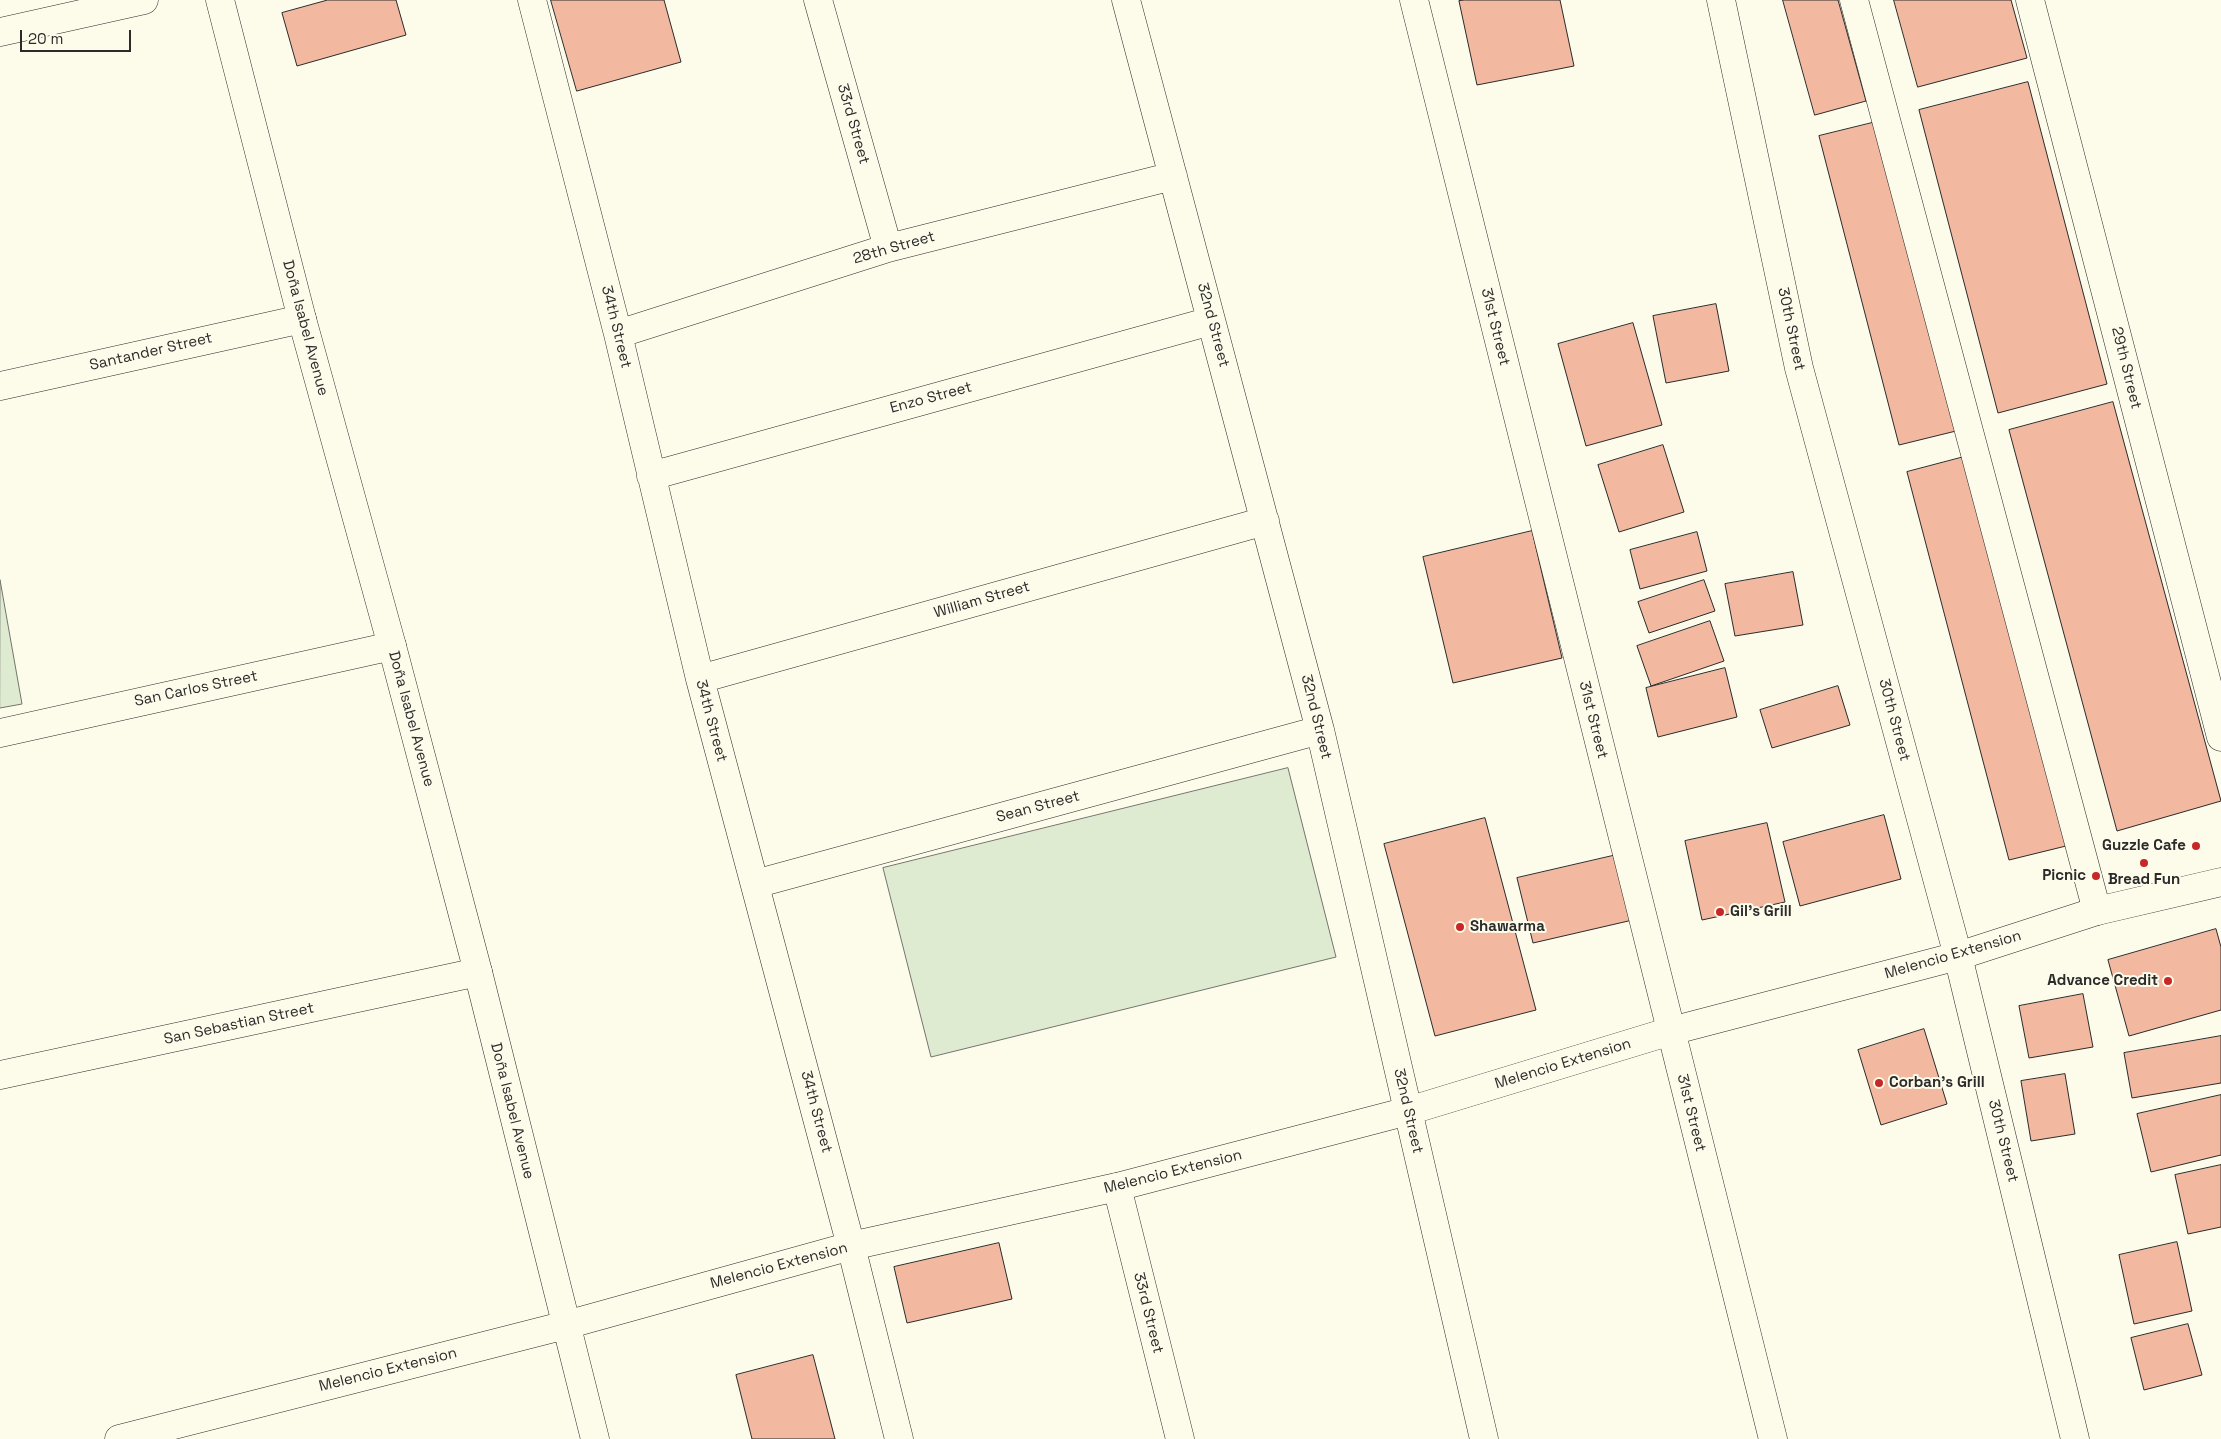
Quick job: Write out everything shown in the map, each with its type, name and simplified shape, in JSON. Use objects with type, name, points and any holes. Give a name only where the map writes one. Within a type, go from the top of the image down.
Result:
[{"type":"street","points":[[0,32],[144,0]]},
{"type":"street","name":"Doña Isabel Avenue","points":[[220,0],[302,319],[392,646],[478,972],[595,1439]]},
{"type":"street","name":"34th Street","points":[[532,0],[618,334],[700,679],[851,1246],[899,1439]]},
{"type":"street","name":"33rd Street","points":[[818,0],[888,248]]},
{"type":"street","name":"32nd Street","points":[[1126,0],[1320,730],[1484,1439]]},
{"type":"street","name":"31st Street","points":[[1414,0],[1773,1439]]},
{"type":"street","name":"30th Street","points":[[1721,0],[1799,368],[1958,956],[2075,1439]]},
{"type":"street","points":[[1854,0],[2097,911]]},
{"type":"street","name":"29th Street","points":[[2030,0],[2221,737]]},
{"type":"street","name":"28th Street","points":[[618,334],[888,248],[1173,176]]},
{"type":"street","name":"Santander Street","points":[[0,386],[302,319]]},
{"type":"street","name":"Enzo Street","points":[[651,476],[1211,321]]},
{"type":"street","name":"William Street","points":[[700,679],[1265,521]]},
{"type":"street","name":"San Carlos Street","points":[[0,732],[392,646]]},
{"type":"street","name":"Sean Street","points":[[755,884],[1320,730]]},
{"type":"street","name":"Melencio Extension","points":[[119,1439],[566,1325],[851,1246],[1117,1187],[1408,1111],[1671,1031],[1958,956],[2097,911],[2221,882]]},
{"type":"street","name":"San Sebastian Street","points":[[0,1075],[478,972]]},
{"type":"street","name":"33rd Street","points":[[1117,1187],[1180,1439]]},
{"type":"green space","points":[[0,580],[22,704],[0,708]]},
{"type":"green space","points":[[1288,768],[1336,957],[931,1057],[883,868]]},
{"type":"building","points":[[328,0],[396,0],[406,35],[297,66],[282,13]]},
{"type":"building","points":[[551,0],[664,0],[681,62],[577,91]]},
{"type":"building","points":[[1560,0],[1574,66],[1477,85],[1459,1]]},
{"type":"building","points":[[1783,0],[1838,0],[1866,101],[1815,115]]},
{"type":"building","points":[[1894,0],[2011,0],[2027,58],[1918,87]]},
{"type":"building","points":[[2028,82],[2107,384],[1998,413],[1919,110]]},
{"type":"building","points":[[1876,122],[1956,431],[1899,445],[1819,136]]},
{"type":"building","points":[[1716,304],[1729,371],[1666,383],[1653,316]]},
{"type":"building","points":[[1633,323],[1662,425],[1586,446],[1558,344]]},
{"type":"building","points":[[2113,402],[2221,801],[2117,831],[2009,430]]},
{"type":"building","points":[[1663,445],[1684,512],[1619,532],[1598,465]]},
{"type":"building","points":[[1964,457],[2066,846],[2009,860],[1907,472]]},
{"type":"building","points":[[1532,531],[1562,658],[1453,683],[1423,557]]},
{"type":"building","points":[[1697,532],[1707,571],[1640,589],[1630,550]]},
{"type":"building","points":[[1793,572],[1803,625],[1735,636],[1725,584]]},
{"type":"building","points":[[1704,580],[1715,611],[1649,633],[1638,602]]},
{"type":"building","points":[[1710,621],[1724,661],[1651,686],[1637,646]]},
{"type":"building","points":[[1725,668],[1737,717],[1658,737],[1646,688]]},
{"type":"building","points":[[1838,686],[1850,725],[1772,748],[1760,710]]},
{"type":"building","points":[[1884,815],[1901,879],[1800,906],[1783,842]]},
{"type":"building","name":"Shawarma","points":[[1485,818],[1536,1010],[1435,1036],[1384,844]]},
{"type":"building","points":[[1767,823],[1785,902],[1702,920],[1685,841]]},
{"type":"building","points":[[1621,854],[1637,919],[1533,943],[1517,878]]},
{"type":"building","points":[[2216,929],[2221,947],[2221,1010],[2129,1036],[2108,960]]},
{"type":"building","points":[[2083,994],[2093,1047],[2029,1058],[2019,1006]]},
{"type":"building","points":[[1924,1029],[1947,1104],[1881,1125],[1858,1050]]},
{"type":"building","points":[[2221,1036],[2221,1083],[2132,1098],[2124,1053]]},
{"type":"building","points":[[2065,1074],[2075,1134],[2031,1141],[2021,1081]]},
{"type":"building","points":[[2221,1095],[2221,1155],[2151,1172],[2137,1114]]},
{"type":"building","points":[[2221,1165],[2221,1227],[2188,1234],[2175,1175]]},
{"type":"building","points":[[2177,1242],[2192,1311],[2134,1324],[2119,1255]]},
{"type":"building","points":[[999,1243],[1012,1299],[907,1323],[894,1267]]},
{"type":"building","points":[[2188,1324],[2202,1375],[2144,1390],[2131,1338]]},
{"type":"building","points":[[813,1355],[835,1439],[752,1439],[736,1375]]},
{"type":"place","name":"Guzzle Cafe","points":[[2196,846]]},
{"type":"place","name":"Bread Fun","points":[[2144,863]]},
{"type":"place","name":"Picnic","points":[[2096,876]]},
{"type":"place","name":"Gil's Grill","points":[[1720,912]]},
{"type":"place","name":"Shawarma","points":[[1460,927]]},
{"type":"place","name":"Advance Credit","points":[[2168,981]]},
{"type":"place","name":"Corban's Grill","points":[[1879,1083]]}]
